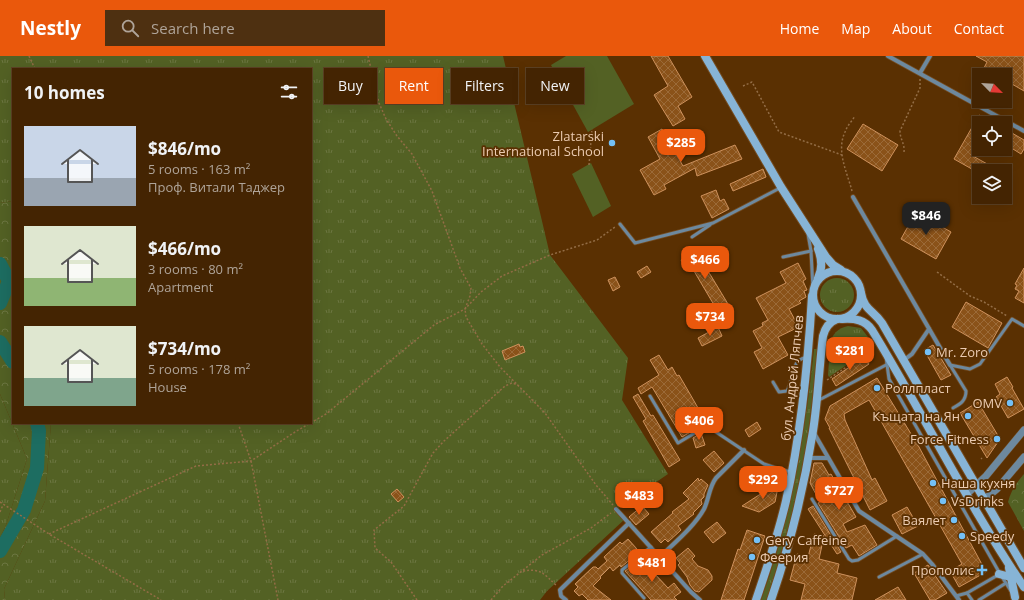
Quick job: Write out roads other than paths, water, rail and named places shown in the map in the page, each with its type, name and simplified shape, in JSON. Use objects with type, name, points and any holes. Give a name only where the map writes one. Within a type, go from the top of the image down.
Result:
[{"type":"main road","points":[[705,56],[781,187],[814,239],[833,265],[852,275],[859,283],[865,306],[874,313],[882,323],[1024,568]]},
{"type":"main road","points":[[814,239],[822,264],[820,274],[812,293],[816,307],[819,312],[827,318],[859,320],[867,324],[884,350],[1008,564],[1012,580],[1013,599]]},
{"type":"main road","points":[[817,279],[829,271],[841,270]]},
{"type":"main road","name":"бул. Андрей Ляпчев","points":[[756,600],[776,539],[792,472],[802,412],[808,356],[812,293]]},
{"type":"main road","points":[[840,319],[850,315],[857,308],[861,293]]},
{"type":"main road","name":"бул. Андрей Ляпчев","points":[[771,600],[785,559],[794,525],[808,458],[817,402],[823,336],[829,324],[840,319]]},
{"type":"main road","points":[[999,574],[1024,587]]},
{"type":"street","points":[[888,56],[1024,131]]},
{"type":"street","points":[[920,73],[930,56]]},
{"type":"street","points":[[853,197],[950,365]]},
{"type":"street","points":[[904,360],[912,354],[929,329]]},
{"type":"street","points":[[967,494],[989,474],[1024,430]]},
{"type":"street","points":[[813,431],[827,458],[859,511],[923,554],[957,598]]},
{"type":"street","points":[[660,557],[699,516],[707,503],[712,483],[744,450]]},
{"type":"street","points":[[975,508],[997,489],[1024,457]]},
{"type":"street","points":[[808,458],[827,458]]},
{"type":"street","points":[[616,509],[690,592],[700,600]]},
{"type":"street","points":[[566,600],[561,596],[560,590],[628,523]]},
{"type":"lane","points":[[692,237],[713,223],[781,187]]},
{"type":"lane","points":[[620,224],[635,242],[713,223]]},
{"type":"lane","points":[[804,223],[810,241],[812,293]]},
{"type":"lane","points":[[783,256],[811,251]]},
{"type":"lane","points":[[950,365],[970,369],[980,364],[1012,319],[1024,326]]},
{"type":"lane","points":[[884,350],[889,378],[999,574],[957,598]]},
{"type":"lane","points":[[773,382],[779,392],[787,391],[796,364],[799,360],[808,356]]},
{"type":"lane","points":[[817,402],[886,365]]},
{"type":"lane","points":[[950,365],[966,391],[966,396],[963,402],[953,408]]},
{"type":"lane","points":[[650,396],[678,443],[704,428],[710,428],[764,464],[792,472]]},
{"type":"lane","points":[[812,499],[849,560],[858,560],[897,536]]},
{"type":"lane","points":[[644,598],[622,572],[622,570],[651,547]]},
{"type":"lane","points":[[879,577],[923,554]]},
{"type":"lane","points":[[979,600],[1012,580]]},
{"type":"lane","points":[[966,593],[972,600]]},
{"type":"waterway","points":[[0,264],[9,281],[0,303]]},
{"type":"waterway","points":[[0,342],[12,360]]},
{"type":"waterway","points":[[0,551],[24,510],[37,468],[39,431],[37,424]]},
{"type":"place","name":"Zlatarski International School","points":[[612,143]]},
{"type":"place","name":"Mr. Zoro","points":[[928,352]]},
{"type":"place","name":"Роллпласт","points":[[877,388]]},
{"type":"place","name":"OMV","points":[[1010,403]]},
{"type":"place","name":"Къщата на Ян","points":[[968,416]]},
{"type":"place","name":"Force Fitness","points":[[997,439]]},
{"type":"place","name":"Наша кухня","points":[[933,483]]},
{"type":"place","name":"VsDrinks","points":[[943,501]]},
{"type":"place","name":"Ваялет","points":[[954,520]]},
{"type":"place","name":"Speedy","points":[[962,536]]},
{"type":"place","name":"Gery Caffeine","points":[[757,540]]},
{"type":"place","name":"Феерия","points":[[752,557]]},
{"type":"place","name":"Прополис","points":[[982,570]]}]
